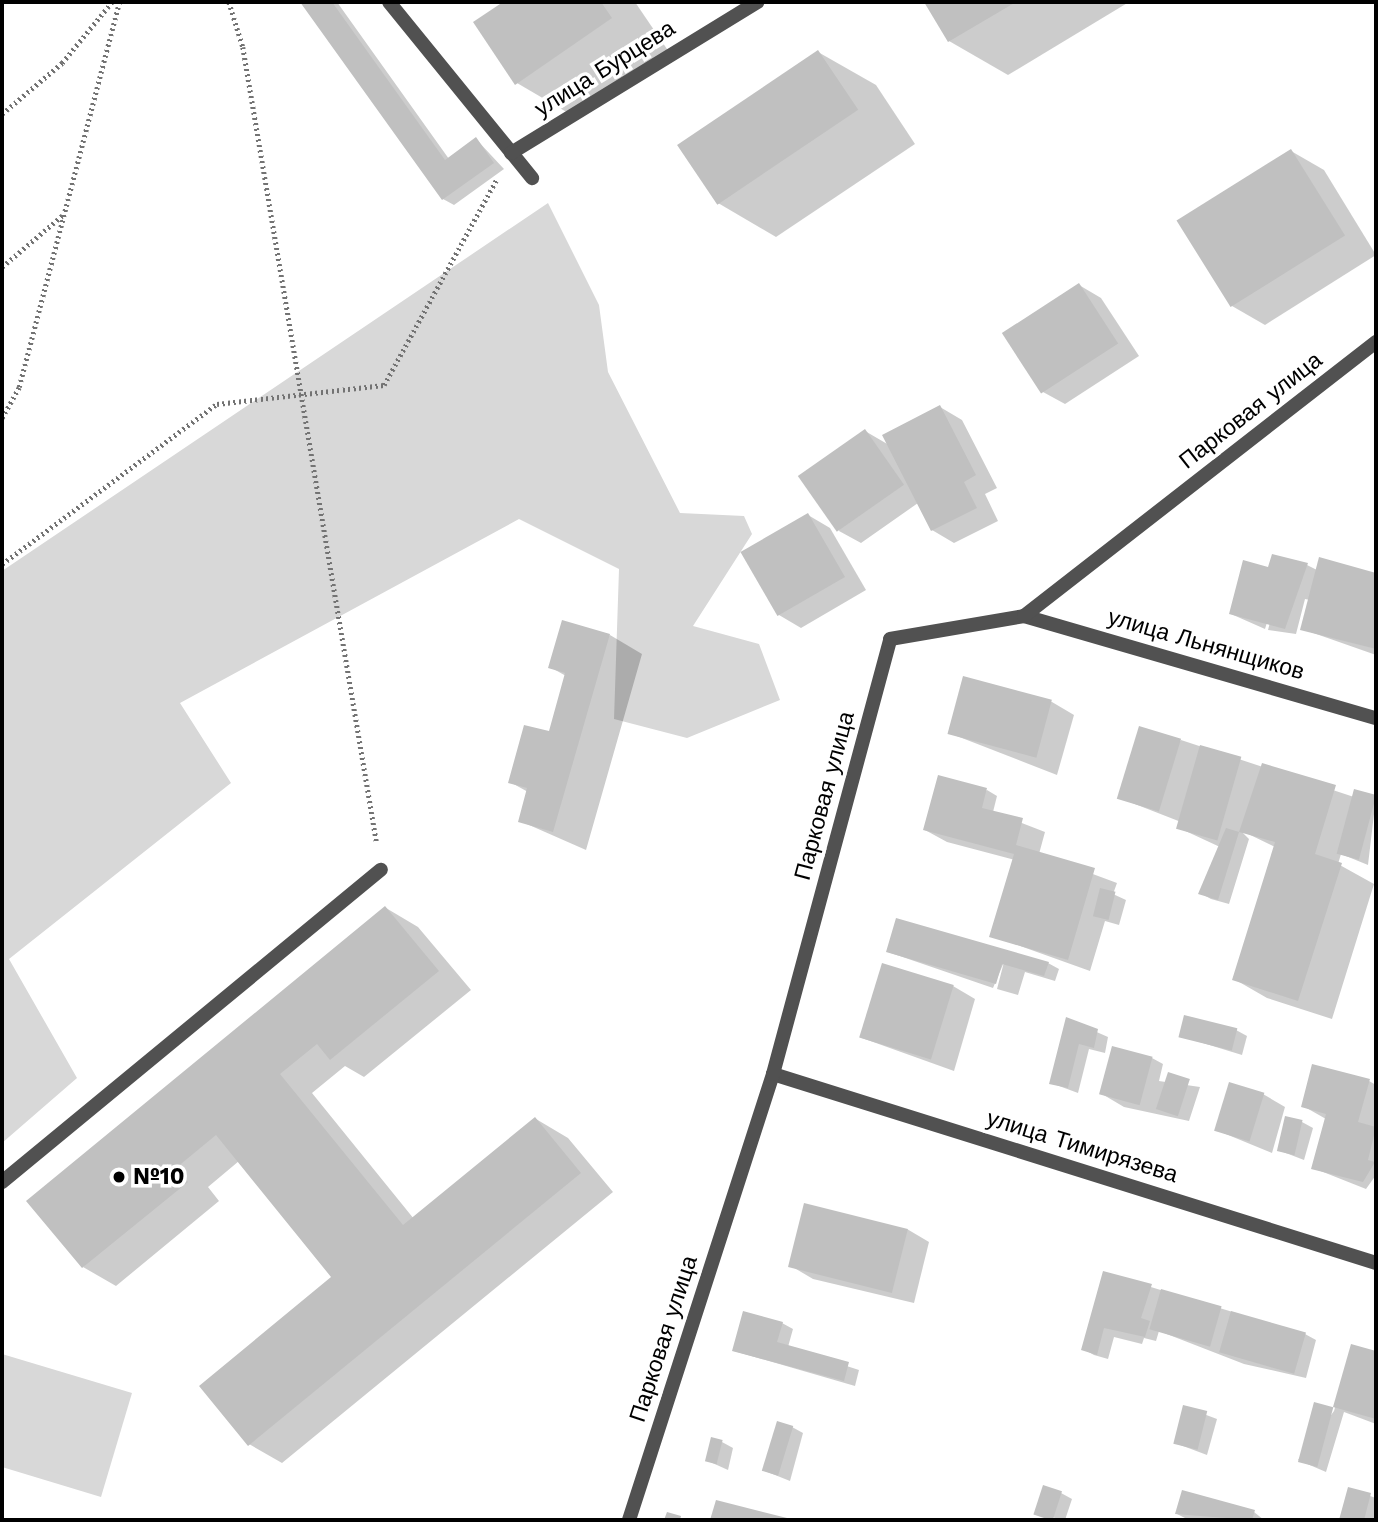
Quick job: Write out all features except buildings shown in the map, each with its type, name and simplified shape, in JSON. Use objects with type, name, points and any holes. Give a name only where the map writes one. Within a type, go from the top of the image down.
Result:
[{"type":"street","points":[[388,2],[532,178]]},
{"type":"street","name":"улица Бурцева","points":[[512,153],[757,2]]},
{"type":"street","name":"Парковая улица","points":[[629,1520],[773,1074],[890,639],[1024,616],[1376,342]]},
{"type":"street","name":"улица Льнянщиков","points":[[1024,616],[1376,718]]},
{"type":"street","points":[[2,1182],[381,870]]},
{"type":"street","name":"улица Тимирязева","points":[[773,1074],[1376,1263]]},
{"type":"path","points":[[2,114],[62,63],[112,2]]},
{"type":"path","points":[[2,418],[19,387],[119,2]]},
{"type":"path","points":[[229,2],[243,47],[304,394],[381,870]]},
{"type":"path","points":[[2,564],[217,404],[384,385],[512,153]]},
{"type":"path","points":[[2,267],[64,214]]},
{"type":"shaded area","points":[[548,203],[599,305],[608,372],[680,513],[744,516],[752,534],[693,626],[759,644],[780,700],[687,738],[614,719],[619,569],[519,519],[180,703],[231,783],[9,959],[77,1078],[2,1143],[2,571]]},
{"type":"shaded area","points":[[2,1354],[132,1393],[101,1497],[2,1467]]},
{"type":"place","name":"№10","points":[[119,1177]]}]
